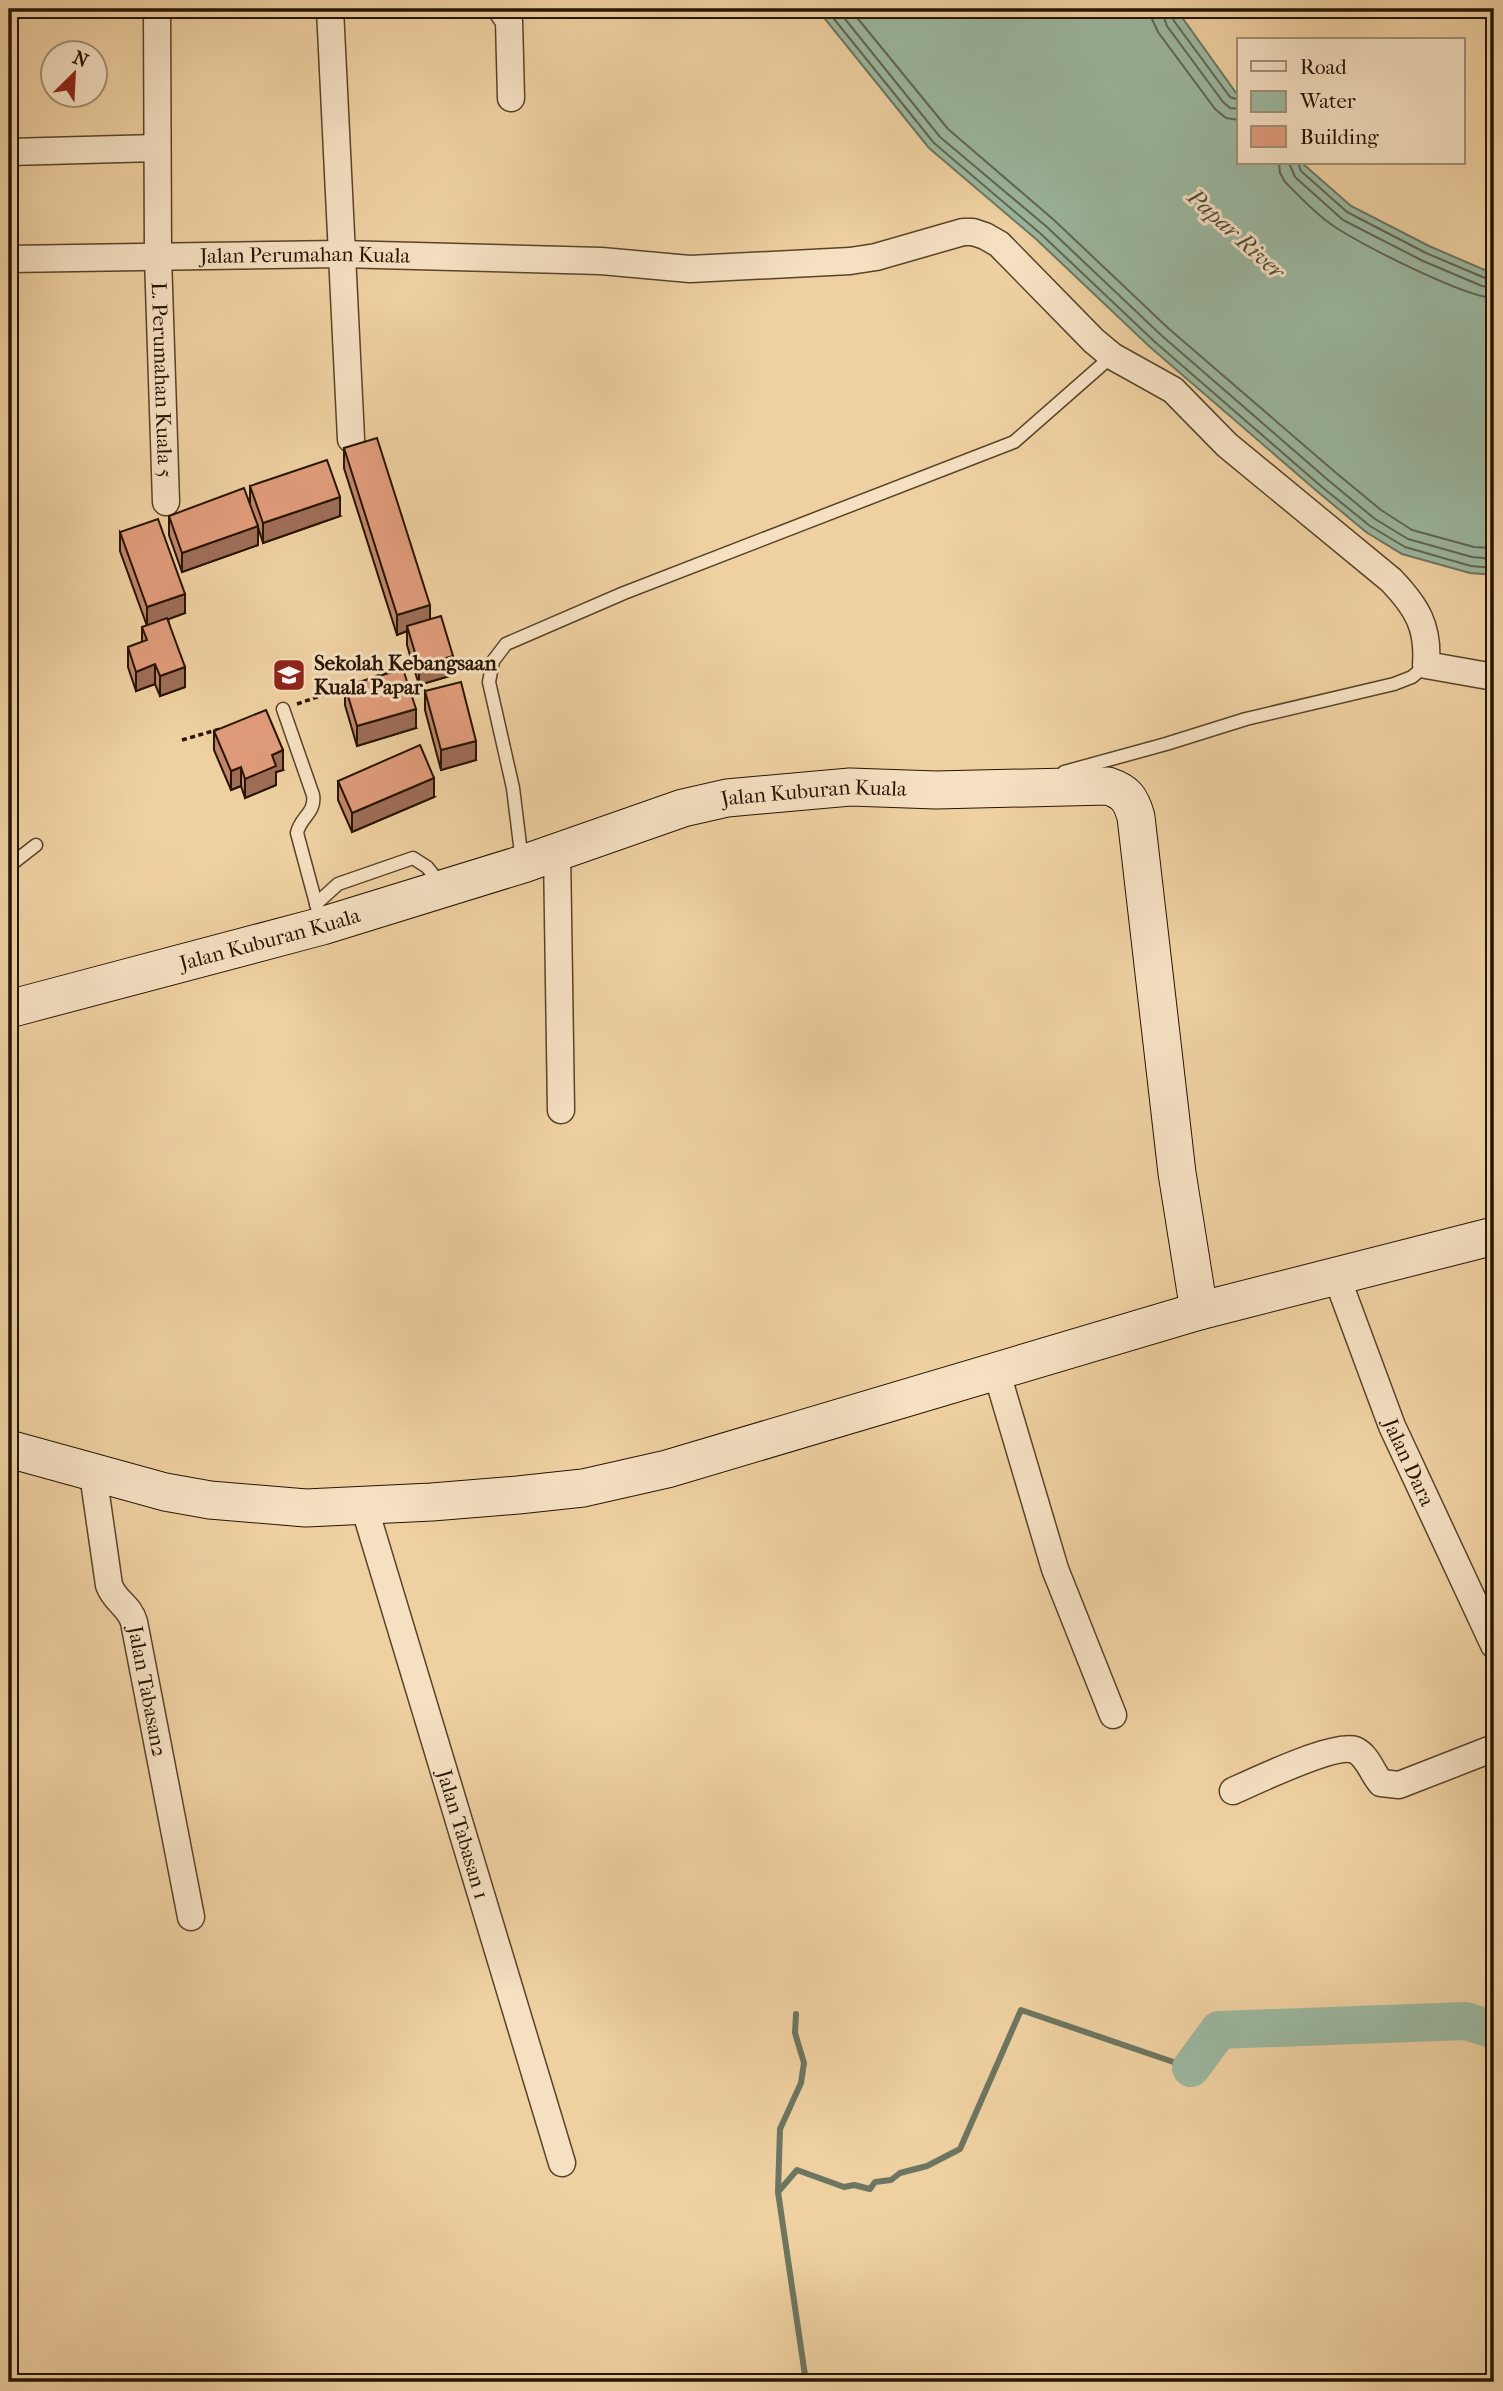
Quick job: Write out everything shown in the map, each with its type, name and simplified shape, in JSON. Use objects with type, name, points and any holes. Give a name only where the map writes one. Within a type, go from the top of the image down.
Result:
[{"type":"street","name":"L. Perumahan Kuala 5","points":[[157,9],[158,257],[166,502]]},
{"type":"street","points":[[330,9],[351,439]]},
{"type":"street","points":[[501,9],[509,21],[511,98]]},
{"type":"street","points":[[9,152],[157,148]]},
{"type":"street","name":"Jalan Perumahan Kuala","points":[[9,260],[340,254],[601,261],[690,269],[810,265],[876,257],[962,232],[973,232],[999,244],[1094,341],[1112,356],[1173,390],[1227,446],[1391,580],[1410,600],[1421,621],[1427,645],[1426,665]]},
{"type":"street","points":[[1426,665],[1494,677]]},
{"type":"street","name":"Jalan Kuburan Kuala","points":[[9,1009],[319,915],[444,889],[683,808],[727,798],[850,787],[936,790],[1108,786],[1123,792],[1131,802],[1138,830],[1177,1172],[1199,1311]]},
{"type":"street","points":[[557,852],[561,1110]]},
{"type":"street","points":[[9,1449],[165,1492],[210,1500],[306,1508],[518,1495],[583,1488],[681,1465],[1199,1311],[1494,1236]]},
{"type":"street","name":"Jalan Dara","points":[[1336,1275],[1392,1426],[1494,1645]]},
{"type":"street","points":[[996,1370],[1055,1569],[1113,1715]]},
{"type":"street","name":"Jalan Tabasan2","points":[[93,1474],[109,1586],[115,1600],[132,1613],[191,1917]]},
{"type":"street","name":"Jalan Tabasan 1","points":[[364,1506],[562,2163]]},
{"type":"street","points":[[1233,1791],[1331,1751],[1353,1749],[1365,1756],[1373,1775],[1381,1783],[1399,1785],[1494,1748]]},
{"type":"lane","points":[[523,864],[513,788],[489,682],[493,661],[506,644],[624,593],[1005,446],[1036,425],[1112,356]]},
{"type":"lane","points":[[1013,787],[1246,719],[1394,684],[1412,677],[1426,665]]},
{"type":"lane","points":[[283,709],[313,794],[312,809],[298,826],[297,833],[319,915]]},
{"type":"lane","points":[[9,866],[36,845]]},
{"type":"water","name":"Papar River","points":[[817,9],[1176,9],[1237,94],[1237,164],[1303,164],[1351,206],[1429,246],[1494,272],[1494,575],[1470,573],[1402,554],[1366,532],[1150,347],[1036,239],[929,148]]},
{"type":"building","points":[[377,438],[430,605],[397,615],[344,448]]},
{"type":"building","points":[[327,460],[340,497],[263,523],[250,486]]},
{"type":"building","points":[[244,488],[258,526],[182,553],[169,516]]},
{"type":"building","points":[[158,519],[185,594],[147,607],[120,532]]},
{"type":"building","points":[[441,616],[453,656],[419,666],[407,626]]},
{"type":"building","points":[[167,618],[185,667],[160,676],[155,664],[136,672],[128,647],[147,640],[142,627]]},
{"type":"building","points":[[403,669],[416,709],[357,726],[345,686]]},
{"type":"building","points":[[461,682],[476,741],[441,750],[425,691]]},
{"type":"building","points":[[266,710],[283,750],[272,755],[276,766],[245,779],[241,767],[231,771],[214,731]]},
{"type":"building","points":[[420,745],[434,778],[352,813],[338,781]]},
{"type":"waterway","points":[[778,2192],[797,2170],[844,2187],[854,2185],[870,2189],[875,2182],[891,2180],[900,2173],[927,2166],[960,2149],[1021,2010],[1191,2068]]},
{"type":"waterway","points":[[796,2014],[795,2033],[804,2063],[801,2083],[780,2129],[778,2192],[806,2382]]},
{"type":"waterway","points":[[1191,2068],[1219,2030],[1466,2021],[1494,2030]]},
{"type":"place","name":"Sekolah Kebangsaan Kuala Papar","points":[[289,675]]}]
